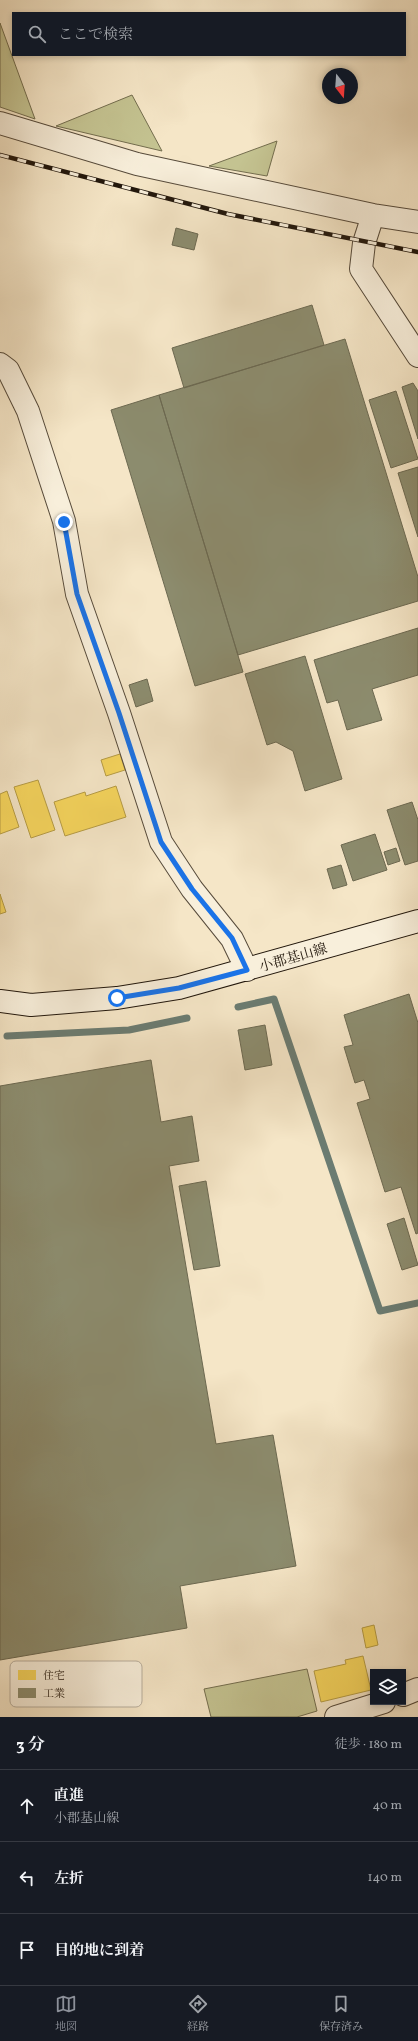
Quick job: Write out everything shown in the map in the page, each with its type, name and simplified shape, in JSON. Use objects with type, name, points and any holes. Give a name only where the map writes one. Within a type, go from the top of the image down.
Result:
[{"type":"street","points":[[0,123],[137,164],[373,216],[418,222]]},
{"type":"street","points":[[373,216],[364,243],[361,269],[418,356]]},
{"type":"street","points":[[0,364],[8,370],[30,418],[64,522],[77,594],[119,713],[161,842],[192,889],[232,938],[247,970]]},
{"type":"street","name":"小郡基山線","points":[[0,1001],[31,1005],[117,998],[179,988],[418,921]]},
{"type":"street","points":[[406,1694],[418,1689]]},
{"type":"street","points":[[336,1717],[374,1705]]},
{"type":"shaded area","points":[[0,23],[35,119],[0,107]]},
{"type":"shaded area","points":[[132,95],[162,151],[56,126]]},
{"type":"shaded area","points":[[277,141],[267,176],[209,166]]},
{"type":"shaded area","points":[[307,1669],[317,1711],[297,1717],[211,1717],[204,1689]]},
{"type":"building: 住宅","points":[[120,754],[125,770],[106,776],[101,760]]},
{"type":"building: 住宅","points":[[38,780],[55,830],[31,838],[14,787]]},
{"type":"building: 住宅","points":[[116,786],[126,817],[65,836],[54,802],[85,792],[86,796]]},
{"type":"building: 住宅","points":[[7,791],[19,827],[0,834],[0,794]]},
{"type":"building: 住宅","points":[[0,894],[6,912],[0,914]]},
{"type":"building: 住宅","points":[[374,1625],[378,1645],[366,1648],[362,1628]]},
{"type":"building: 住宅","points":[[363,1656],[370,1690],[321,1702],[314,1671],[346,1664],[345,1660]]},
{"type":"building: 工業","points":[[176,228],[198,234],[194,250],[172,245]]},
{"type":"building: 工業","points":[[312,305],[324,345],[184,388],[172,348]]},
{"type":"building: 工業","points":[[345,339],[418,577],[418,601],[238,655],[159,395]]},
{"type":"building: 工業","points":[[413,383],[418,391],[418,439],[402,387]]},
{"type":"building: 工業","points":[[396,391],[418,459],[391,468],[369,400]]},
{"type":"building: 工業","points":[[159,395],[243,672],[195,686],[111,410]]},
{"type":"building: 工業","points":[[418,467],[418,537],[398,473]]},
{"type":"building: 工業","points":[[418,628],[418,675],[372,689],[382,720],[347,730],[338,700],[327,703],[314,660]]},
{"type":"building: 工業","points":[[305,656],[342,779],[305,791],[293,751],[276,742],[267,745],[245,674]]},
{"type":"building: 工業","points":[[147,679],[153,701],[136,707],[129,685]]},
{"type":"building: 工業","points":[[412,802],[418,820],[418,861],[405,865],[387,810]]},
{"type":"building: 工業","points":[[375,834],[387,870],[353,881],[341,845]]},
{"type":"building: 工業","points":[[396,848],[400,861],[388,865],[384,852]]},
{"type":"building: 工業","points":[[341,865],[347,885],[333,889],[327,869]]},
{"type":"building: 工業","points":[[409,994],[418,1023],[418,1233],[416,1234],[401,1187],[385,1192],[357,1103],[370,1099],[364,1080],[355,1083],[344,1047],[353,1045],[344,1015]]},
{"type":"building: 工業","points":[[265,1025],[272,1065],[245,1070],[238,1030]]},
{"type":"building: 工業","points":[[151,1060],[161,1122],[192,1116],[199,1161],[169,1166],[216,1444],[273,1435],[296,1566],[180,1586],[187,1628],[0,1660],[0,1086]]},
{"type":"building: 工業","points":[[206,1181],[220,1266],[194,1270],[179,1186]]},
{"type":"building: 工業","points":[[404,1218],[418,1265],[402,1270],[387,1224]]},
{"type":"waterway","points":[[238,1007],[274,999],[380,1311],[418,1303]]},
{"type":"waterway","points":[[7,1036],[129,1030],[187,1018]]},
{"type":"railway","points":[[0,155],[228,214],[418,252]]},
{"type":"route","points":[[64,522],[77,594],[119,713],[161,842],[192,889],[232,938],[247,970],[179,988],[117,998]]}]
